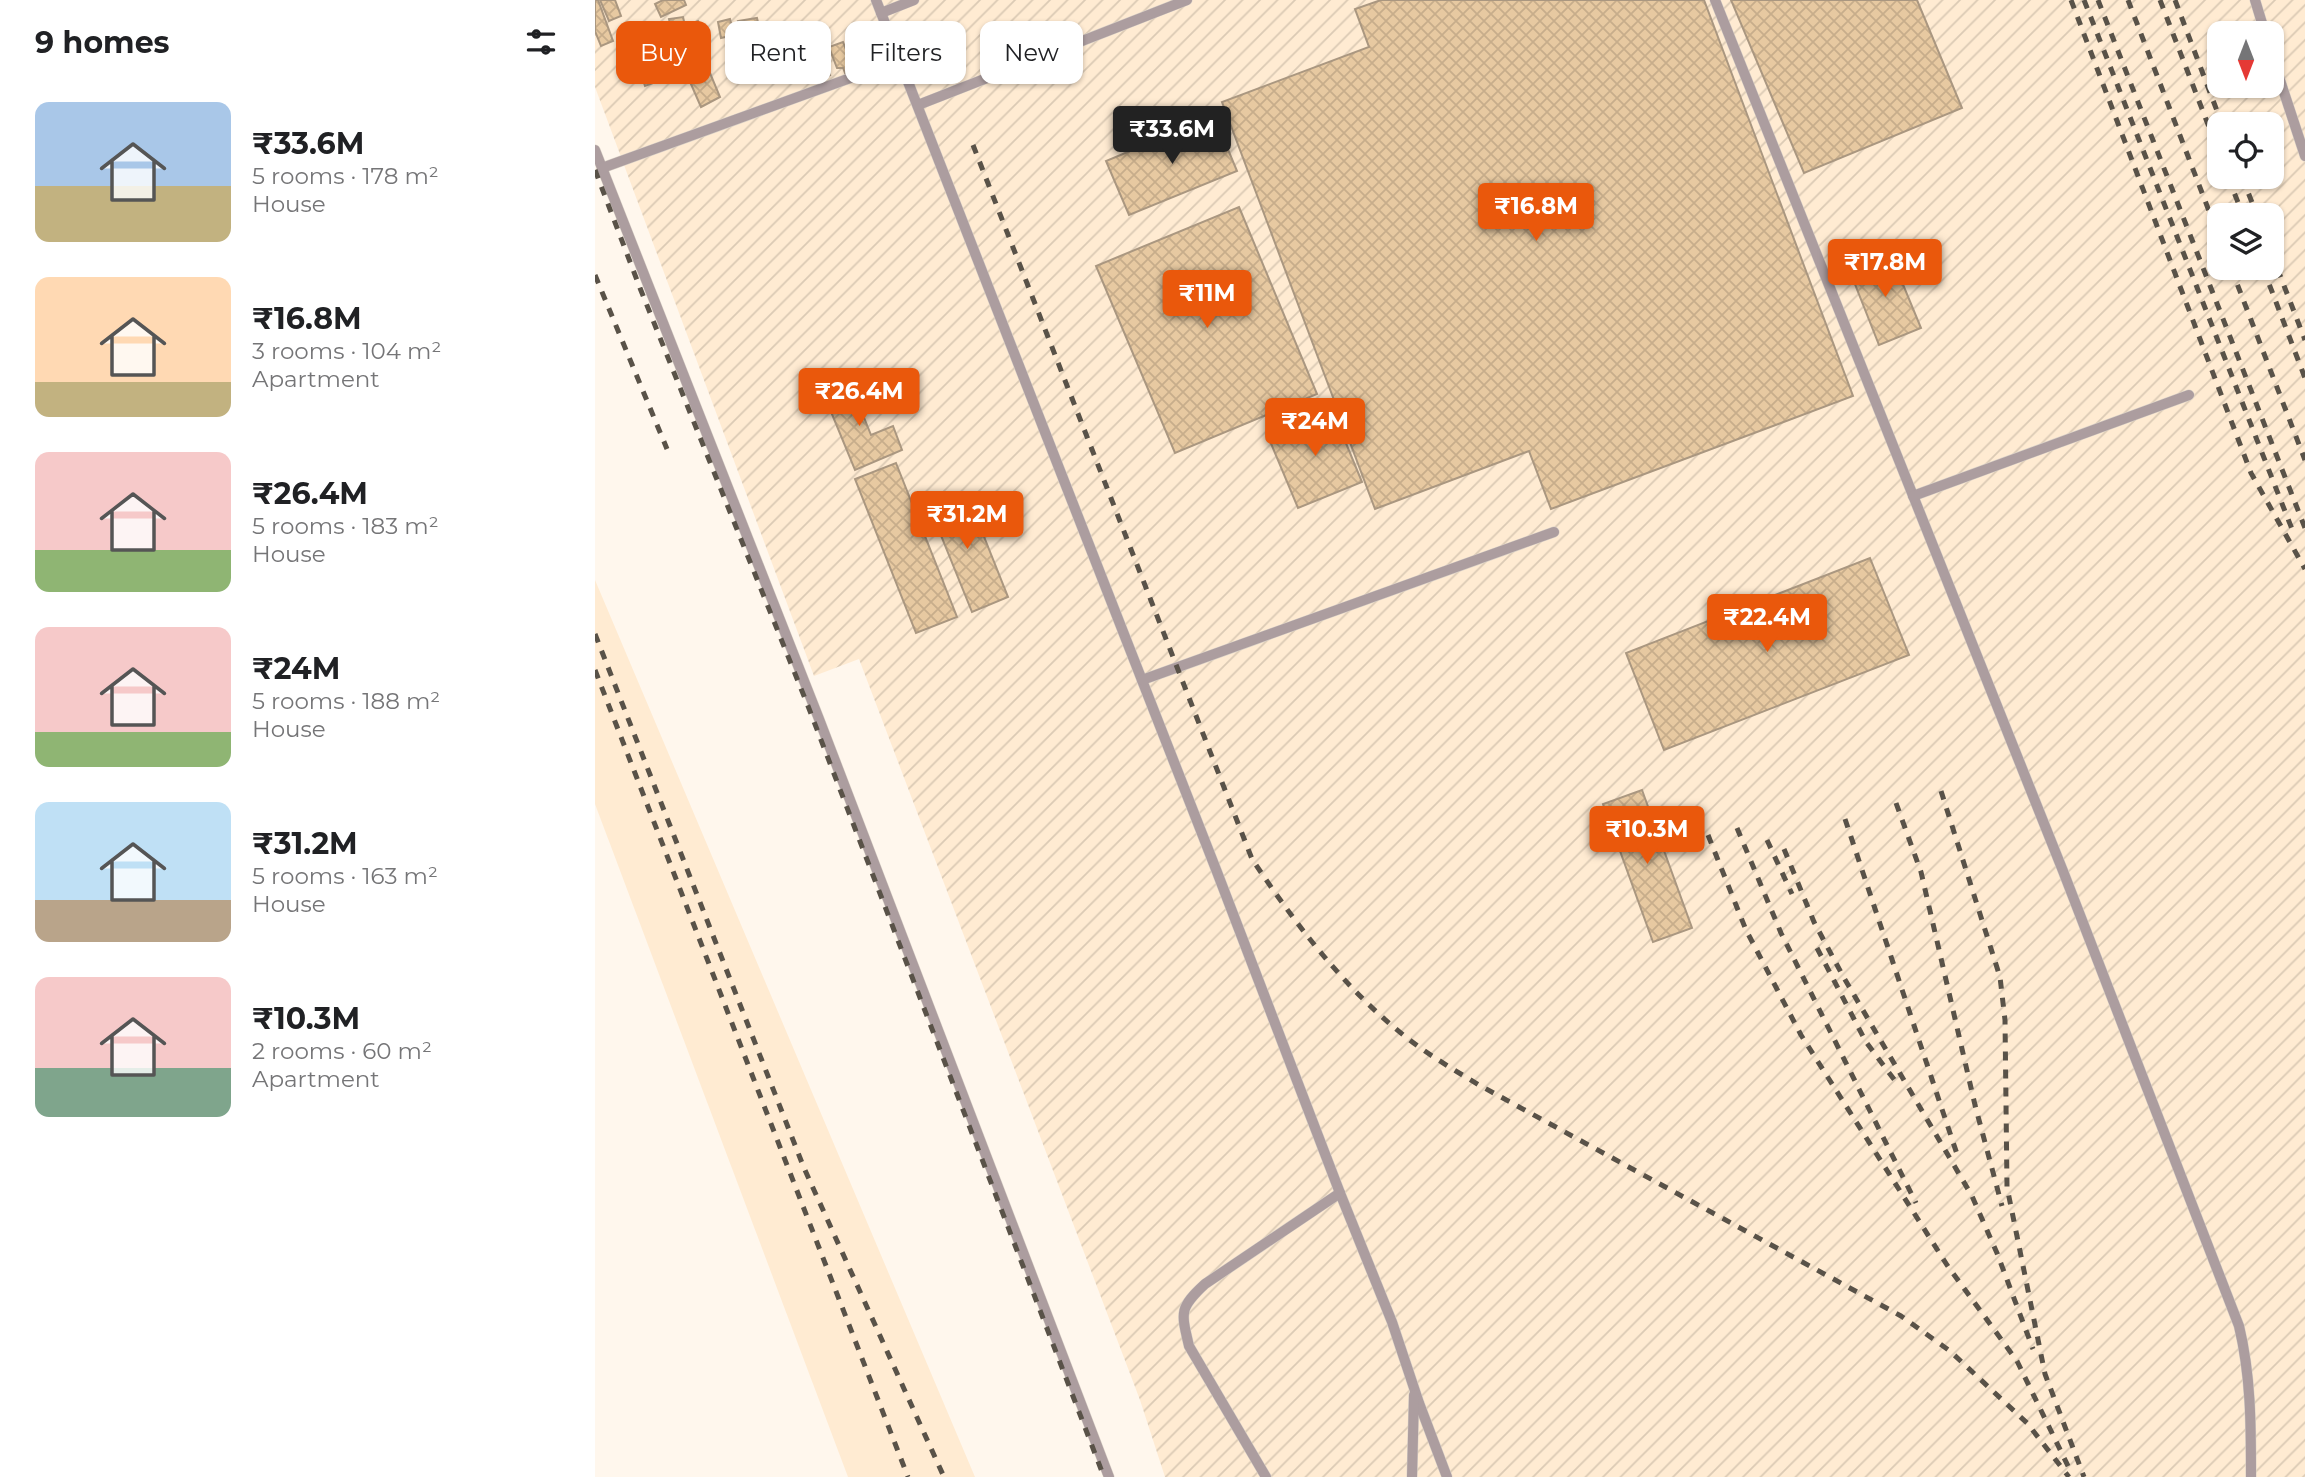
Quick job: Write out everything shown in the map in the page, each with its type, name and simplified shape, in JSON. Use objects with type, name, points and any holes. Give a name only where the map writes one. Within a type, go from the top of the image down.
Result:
[{"type":"lane","points":[[876,0],[884,21]]},
{"type":"lane","points":[[881,13],[914,0]]},
{"type":"lane","points":[[918,105],[1187,0]]},
{"type":"lane","points":[[1715,0],[2058,860],[2239,1326],[2247,1358],[2251,1405],[2251,1477]]},
{"type":"lane","points":[[2255,0],[2261,21]]},
{"type":"lane","points":[[602,167],[845,80]]},
{"type":"lane","points":[[910,84],[1392,1322],[1447,1477]]},
{"type":"lane","points":[[2284,92],[2305,156]]},
{"type":"lane","points":[[595,150],[818,719],[1109,1477]]},
{"type":"lane","points":[[1913,496],[2189,395]]},
{"type":"lane","points":[[1142,680],[1554,532]]},
{"type":"lane","points":[[1266,1477],[1189,1346],[1183,1321],[1186,1302],[1205,1284],[1340,1194]]},
{"type":"lane","points":[[1412,1477],[1414,1387]]},
{"type":"shaded area","points":[[595,0],[2305,0],[2305,1477],[1165,1477],[1140,1400],[859,659],[814,676],[595,87]]},
{"type":"shaded area","points":[[595,580],[975,1477],[848,1477],[595,804]]},
{"type":"building","points":[[595,0],[598,0],[613,41],[601,46],[595,31]]},
{"type":"building","points":[[600,0],[615,0],[621,16],[609,21]]},
{"type":"building","points":[[663,0],[684,0],[686,5],[661,17],[655,4]]},
{"type":"building","points":[[1381,0],[1704,0],[1853,396],[1551,509],[1529,451],[1375,509],[1222,102],[1369,47],[1355,9]]},
{"type":"building","points":[[1731,0],[1917,0],[1962,108],[1804,173]]},
{"type":"building","points":[[683,17],[684,21],[669,21]]},
{"type":"building","points":[[730,19],[725,21],[725,37],[721,38],[718,22]]},
{"type":"building","points":[[843,42],[845,73],[843,68],[837,68],[831,46]]},
{"type":"building","points":[[711,75],[720,97],[701,107],[691,84],[711,84]]},
{"type":"building","points":[[1214,116],[1237,171],[1129,215],[1106,161]]},
{"type":"building","points":[[1239,207],[1317,394],[1175,453],[1096,266]]},
{"type":"building","points":[[1890,253],[1921,328],[1879,345],[1849,269]]},
{"type":"building","points":[[849,380],[871,435],[893,426],[902,450],[855,470],[822,390]]},
{"type":"building","points":[[1331,407],[1362,482],[1298,508],[1267,434]]},
{"type":"building","points":[[896,463],[957,617],[916,633],[855,479]]},
{"type":"building","points":[[967,494],[1008,597],[972,612],[936,523],[922,528],[916,514]]},
{"type":"building","points":[[1870,558],[1909,655],[1664,750],[1626,653]]},
{"type":"building","points":[[1642,790],[1692,928],[1653,942],[1603,804]]},
{"type":"railway","points":[[2071,0],[2251,473],[2305,569]]},
{"type":"railway","points":[[2084,0],[2292,529]]},
{"type":"railway","points":[[2098,0],[2305,528]]},
{"type":"railway","points":[[2128,0],[2207,206]]},
{"type":"railway","points":[[2160,0],[2207,122]]},
{"type":"railway","points":[[2175,0],[2217,112]]},
{"type":"railway","points":[[973,145],[1252,859],[1324,956],[1388,1022],[1444,1064],[1901,1316],[1950,1351],[2027,1423],[2069,1477]]},
{"type":"railway","points":[[595,170],[808,706],[1104,1477]]},
{"type":"railway","points":[[2233,189],[2238,203]]},
{"type":"railway","points":[[2247,189],[2252,203]]},
{"type":"railway","points":[[595,275],[667,449]]},
{"type":"railway","points":[[2236,280],[2305,460]]},
{"type":"railway","points":[[2268,280],[2305,378]]},
{"type":"railway","points":[[2282,280],[2305,340]]},
{"type":"railway","points":[[595,634],[804,1168],[944,1477]]},
{"type":"railway","points":[[595,670],[908,1477]]},
{"type":"railway","points":[[1941,791],[2000,977],[2005,1020],[2007,1187],[2045,1374],[2084,1477]]},
{"type":"railway","points":[[1896,803],[1921,872],[1975,1105],[2002,1206]]},
{"type":"railway","points":[[1845,819],[1958,1157]]},
{"type":"railway","points":[[1737,828],[1781,933],[1916,1203]]},
{"type":"railway","points":[[1708,835],[1746,930],[1801,1035],[1947,1265],[2017,1361],[2069,1468]]},
{"type":"railway","points":[[1767,840],[1792,894]]},
{"type":"railway","points":[[1784,849],[1814,922],[1844,978],[1972,1196],[1997,1253],[2033,1349]]},
{"type":"railway","points":[[1817,948],[1866,1042],[1899,1086]]}]
